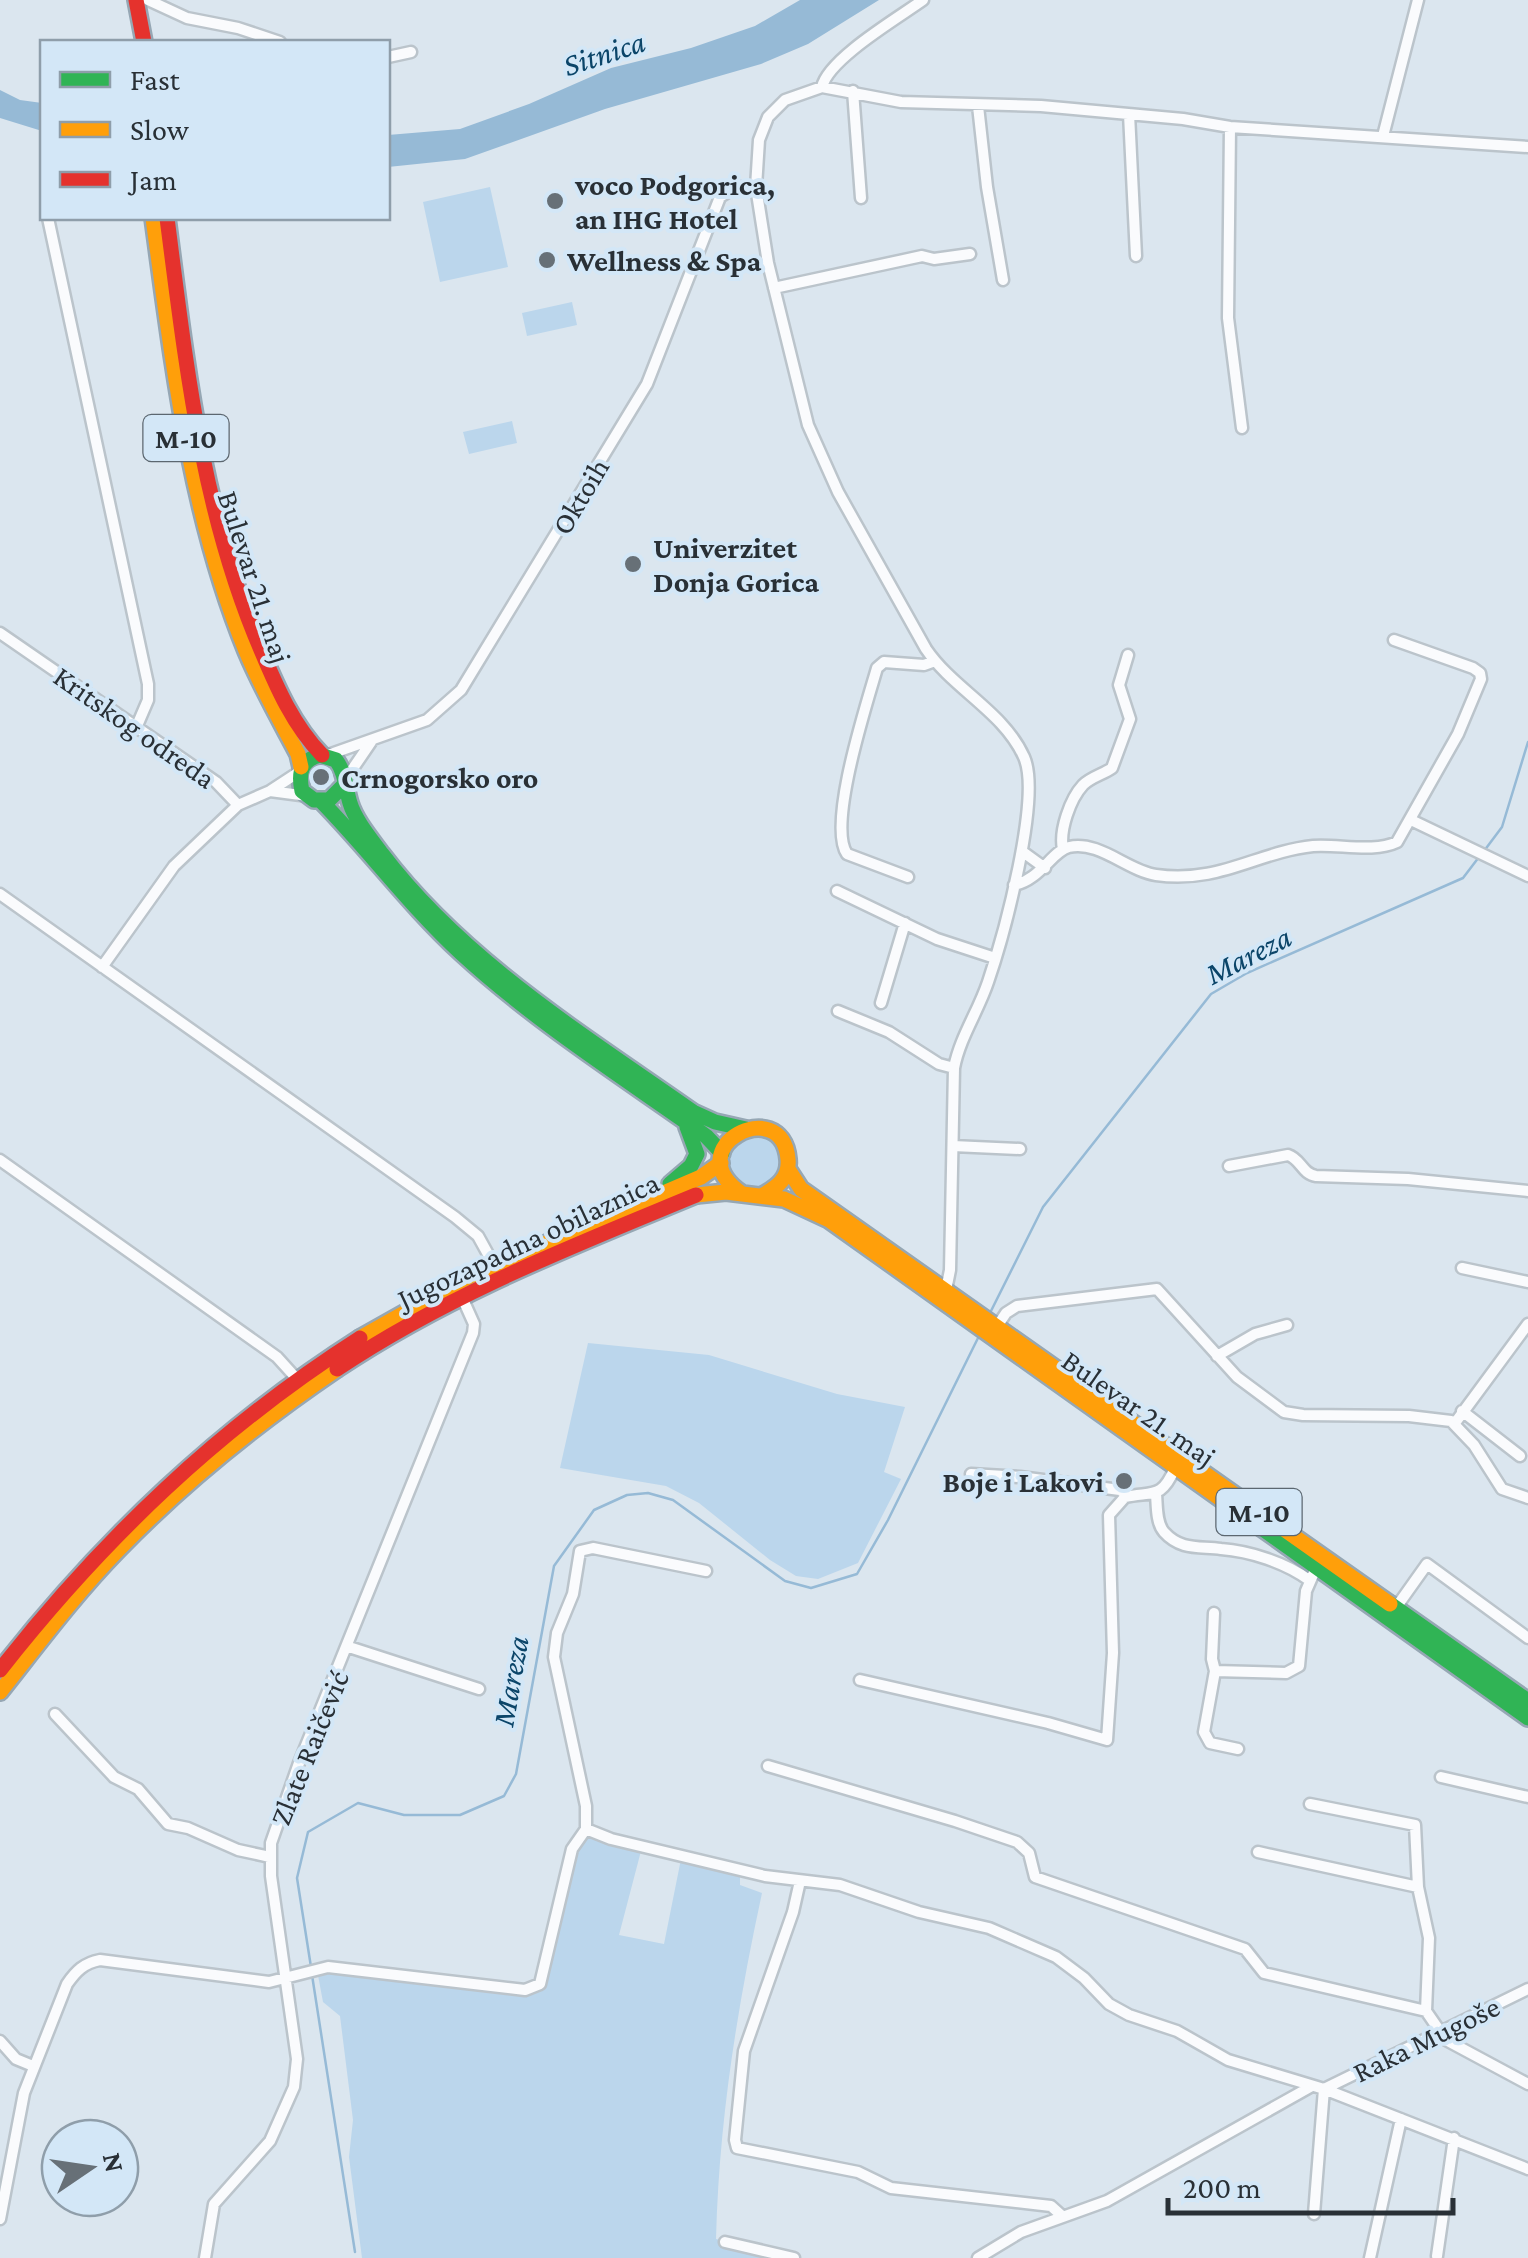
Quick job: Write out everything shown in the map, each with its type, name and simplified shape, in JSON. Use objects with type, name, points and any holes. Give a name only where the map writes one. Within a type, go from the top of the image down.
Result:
[{"type":"main road","points":[[134,40],[135,0]]},
{"type":"main road","points":[[135,0],[144,40]]},
{"type":"main road","name":"Bulevar 21. maj","points":[[153,220],[182,419],[210,544],[247,652],[298,754],[300,769]]},
{"type":"main road","name":"Bulevar 21. maj","points":[[167,220],[195,426],[220,537],[238,597],[265,661],[302,735],[325,755]]},
{"type":"main road","points":[[300,769],[310,758],[325,755]]},
{"type":"main road","name":"M-10","points":[[325,755],[342,767],[357,816],[394,866],[432,908],[488,959],[693,1112],[715,1122],[764,1129],[780,1138],[788,1155],[788,1169]]},
{"type":"main road","name":"M-10","points":[[300,769],[300,784],[351,832],[409,902],[470,961],[712,1141],[727,1182],[751,1195]]},
{"type":"main road","points":[[314,799],[336,797],[344,783]]},
{"type":"main road","points":[[666,1192],[671,1182],[697,1160],[696,1141],[683,1119]]},
{"type":"main road","points":[[721,1158],[730,1138],[746,1129]]},
{"type":"main road","name":"Jugozapadna obilaznica","points":[[0,1670],[47,1609],[119,1530],[206,1449],[296,1378],[402,1312],[494,1265],[702,1177],[721,1158]]},
{"type":"main road","points":[[751,1195],[778,1187],[788,1169]]},
{"type":"main road","name":"Bulevar 21. maj","points":[[788,1169],[802,1189],[1528,1702]]},
{"type":"main road","name":"Jugozapadna obilaznica","points":[[0,1692],[44,1634],[120,1548],[256,1426],[342,1364],[461,1294],[693,1195],[714,1191],[751,1195]]},
{"type":"main road","name":"Bulevar 21. maj","points":[[751,1195],[793,1202],[828,1220],[1175,1468],[1313,1574],[1528,1718]]},
{"type":"street","points":[[148,0],[187,18],[274,40]]},
{"type":"street","points":[[822,88],[825,76],[840,62],[923,0]]},
{"type":"street","points":[[1383,136],[1418,0]]},
{"type":"street","points":[[390,57],[410,52]]},
{"type":"street","points":[[946,1290],[950,1270],[954,1068],[995,958],[1014,886],[1022,852],[1028,780],[1024,756],[1003,727],[935,662],[815,444],[774,288],[756,186],[759,140],[768,117],[785,100],[822,88],[901,102],[1041,106],[1230,127],[1528,147]]},
{"type":"street","points":[[853,91],[861,198]]},
{"type":"street","points":[[978,106],[1003,280]]},
{"type":"street","points":[[1129,114],[1136,256]]},
{"type":"street","points":[[1230,127],[1228,318],[1242,428]]},
{"type":"street","name":"Oktoih","points":[[325,755],[434,715],[466,684],[647,384],[720,196],[736,187],[756,186]]},
{"type":"street","points":[[48,220],[148,684],[148,700],[136,728]]},
{"type":"street","points":[[774,288],[922,256],[970,254]]},
{"type":"street","name":"Kritskog odreda","points":[[0,633],[216,782],[238,805],[270,791],[300,769]]},
{"type":"street","points":[[1014,886],[1045,868],[1064,850],[1077,847],[1156,875],[1198,877],[1297,848],[1391,845],[1402,839],[1458,734],[1482,679],[1477,670],[1394,640]]},
{"type":"street","points":[[1064,850],[1064,826],[1079,791],[1112,768],[1130,719],[1120,685],[1128,655]]},
{"type":"street","points":[[908,876],[847,854],[842,846],[842,811],[858,732],[877,668],[884,662],[935,662]]},
{"type":"street","points":[[344,783],[371,741]]},
{"type":"street","points":[[270,791],[314,799]]},
{"type":"street","points":[[102,967],[174,866],[238,805]]},
{"type":"street","points":[[1411,820],[1528,876]]},
{"type":"street","points":[[1022,852],[1045,868]]},
{"type":"street","points":[[836,891],[937,939],[995,958]]},
{"type":"street","points":[[0,894],[455,1216],[478,1236],[494,1265]]},
{"type":"street","points":[[881,1004],[906,923]]},
{"type":"street","points":[[838,1011],[889,1032],[939,1064],[954,1068]]},
{"type":"street","points":[[952,1146],[1020,1150]]},
{"type":"street","points":[[1229,1166],[1288,1155],[1305,1172],[1316,1176],[1408,1179],[1528,1191]]},
{"type":"street","points":[[0,1160],[277,1357],[296,1378]]},
{"type":"street","points":[[1462,1268],[1528,1282]]},
{"type":"street","points":[[998,1325],[1006,1313],[1018,1306],[1092,1300],[1151,1288],[1163,1292],[1249,1387],[1293,1414],[1409,1416],[1455,1423],[1502,1490],[1528,1498]]},
{"type":"street","name":"Zlate Raičević","points":[[205,2258],[214,2204],[270,2142],[297,2077],[271,1844],[473,1332],[474,1324],[461,1294]]},
{"type":"street","points":[[1455,1423],[1528,1324]]},
{"type":"street","points":[[1217,1356],[1255,1334],[1287,1325]]},
{"type":"street","points":[[1462,1411],[1520,1456]]},
{"type":"street","points":[[860,1680],[1106,1740],[1113,1653],[1107,1525],[1114,1506],[1128,1496],[1156,1494],[1166,1486],[1175,1468]]},
{"type":"street","points":[[971,1474],[1087,1486],[1122,1491],[1128,1496]]},
{"type":"street","points":[[1156,1494],[1160,1525],[1178,1542],[1192,1548],[1220,1548],[1313,1574],[1299,1666],[1286,1673],[1215,1672]]},
{"type":"street","points":[[0,2218],[32,2066],[67,1984],[90,1962],[100,1960],[269,1982],[312,1969],[535,1988],[542,1978],[572,1849],[586,1830],[586,1806],[554,1658],[557,1633],[573,1594],[580,1552],[593,1548],[706,1571]]},
{"type":"street","points":[[1396,1609],[1427,1564],[1528,1638]]},
{"type":"street","points":[[1214,1612],[1215,1672],[1205,1738],[1210,1743],[1238,1749]]},
{"type":"street","points":[[349,1647],[479,1689]]},
{"type":"street","points":[[55,1714],[114,1777],[138,1789],[168,1824],[188,1828],[238,1850],[270,1857]]},
{"type":"street","points":[[768,1766],[1017,1842],[1029,1853],[1035,1877],[1246,1949],[1264,1973],[1426,2011]]},
{"type":"street","points":[[1441,1777],[1528,1797]]},
{"type":"street","points":[[1310,1804],[1415,1825],[1418,1886],[1429,1938],[1426,2011],[1449,2042],[1528,2084]]},
{"type":"street","points":[[586,1830],[766,1876],[840,1885],[919,1912],[989,1928],[1056,1957],[1109,2004],[1129,2016],[1177,2031],[1228,2060],[1318,2087],[1528,2169]]},
{"type":"street","points":[[1258,1852],[1418,1886]]},
{"type":"street","points":[[800,1881],[793,1912],[744,2051],[737,2148],[858,2172],[891,2188],[1051,2206],[1061,2215]]},
{"type":"street","name":"Raka Mugoše","points":[[978,2258],[1021,2232],[1098,2205],[1318,2087],[1528,1989]]},
{"type":"street","points":[[0,2041],[16,2059],[32,2066]]},
{"type":"street","points":[[1314,2214],[1318,2087]]},
{"type":"street","points":[[1370,2258],[1401,2119]]},
{"type":"street","points":[[1437,2256],[1454,2138]]},
{"type":"street","points":[[725,2242],[794,2258]]},
{"type":"shaded area","points":[[800,0],[879,0],[808,44],[761,64],[605,109],[465,159],[390,167],[390,135],[460,129],[611,68],[691,48],[755,26]]},
{"type":"shaded area","points":[[0,90],[20,100],[40,103],[40,130],[0,118]]},
{"type":"shaded area","points":[[490,187],[508,267],[440,282],[423,202]]},
{"type":"shaded area","points":[[572,302],[577,325],[527,336],[522,313]]},
{"type":"shaded area","points":[[512,421],[517,443],[469,454],[463,432]]},
{"type":"shaded area","points":[[754,1135],[773,1143],[781,1162],[773,1181],[754,1189],[735,1181],[727,1162],[735,1143]]},
{"type":"shaded area","points":[[588,1343],[709,1355],[837,1394],[905,1407],[884,1472],[901,1479],[858,1563],[818,1579],[796,1576],[699,1503],[666,1486],[560,1468]]},
{"type":"shaded area","points":[[587,1836],[641,1851],[619,1935],[664,1944],[681,1859],[740,1874],[740,1885],[762,1893],[731,2065],[716,2239],[785,2254],[785,2258],[362,2258],[349,2157],[353,2120],[340,2016],[323,2002],[317,1970],[528,1995],[540,1990],[576,1850]]},
{"type":"waterway","name":"Mareza","points":[[1484,851],[1502,827],[1528,742]]},
{"type":"waterway","name":"Mareza","points":[[990,1313],[1043,1207],[1211,994],[1247,973],[1463,878],[1479,857]]},
{"type":"waterway","name":"Mareza","points":[[311,1967],[297,1878],[308,1832],[358,1803],[404,1815],[460,1815],[504,1796],[516,1774],[554,1566],[594,1510],[627,1495],[648,1493],[673,1500],[785,1581],[811,1588],[857,1574],[978,1338]]},
{"type":"waterway","name":"Mareza","points":[[312,1975],[355,2252]]},
{"type":"traffic: fast","points":[[344,785],[329,800],[314,800],[302,791],[302,768],[320,755],[336,760],[359,823],[414,893],[527,995],[693,1112],[746,1129]]},
{"type":"traffic: fast","points":[[321,801],[461,953],[580,1048],[706,1136],[722,1153]]},
{"type":"traffic: fast","points":[[670,1184],[691,1166],[697,1154],[687,1127]]},
{"type":"traffic: fast","points":[[1260,1527],[1528,1718]]},
{"type":"traffic: fast","points":[[1390,1604],[1528,1701]]},
{"type":"traffic: slow","points":[[153,220],[186,438],[211,546],[246,651],[301,767]]},
{"type":"traffic: slow","points":[[741,1193],[724,1176],[720,1159],[726,1145],[738,1134],[753,1129],[769,1130],[782,1140],[788,1166],[782,1181],[763,1195]]},
{"type":"traffic: slow","points":[[360,1338],[470,1276],[701,1177],[721,1163]]},
{"type":"traffic: slow","points":[[788,1169],[801,1189],[1390,1604]]},
{"type":"traffic: slow","points":[[696,1195],[726,1192],[784,1199],[829,1220],[1260,1527]]},
{"type":"traffic: slow","points":[[0,1692],[87,1584],[169,1500],[279,1410],[337,1369]]},
{"type":"traffic: jam","points":[[136,0],[144,40]]},
{"type":"traffic: jam","points":[[167,220],[199,438],[224,545],[273,678],[294,719],[322,755]]},
{"type":"traffic: jam","points":[[337,1369],[467,1294],[696,1195]]},
{"type":"traffic: jam","points":[[0,1670],[80,1576],[166,1489],[259,1409],[360,1338]]},
{"type":"place","name":"voco Podgorica, an IHG Hotel","points":[[555,201]]},
{"type":"place","name":"Wellness & Spa","points":[[547,260]]},
{"type":"place","name":"Univerzitet Donja Gorica","points":[[633,564]]},
{"type":"place","name":"Crnogorsko oro","points":[[321,777]]},
{"type":"place","name":"Boje i Lakovi","points":[[1124,1481]]},
{"type":"water label","name":"Sitnica","points":[[604,53]]}]
